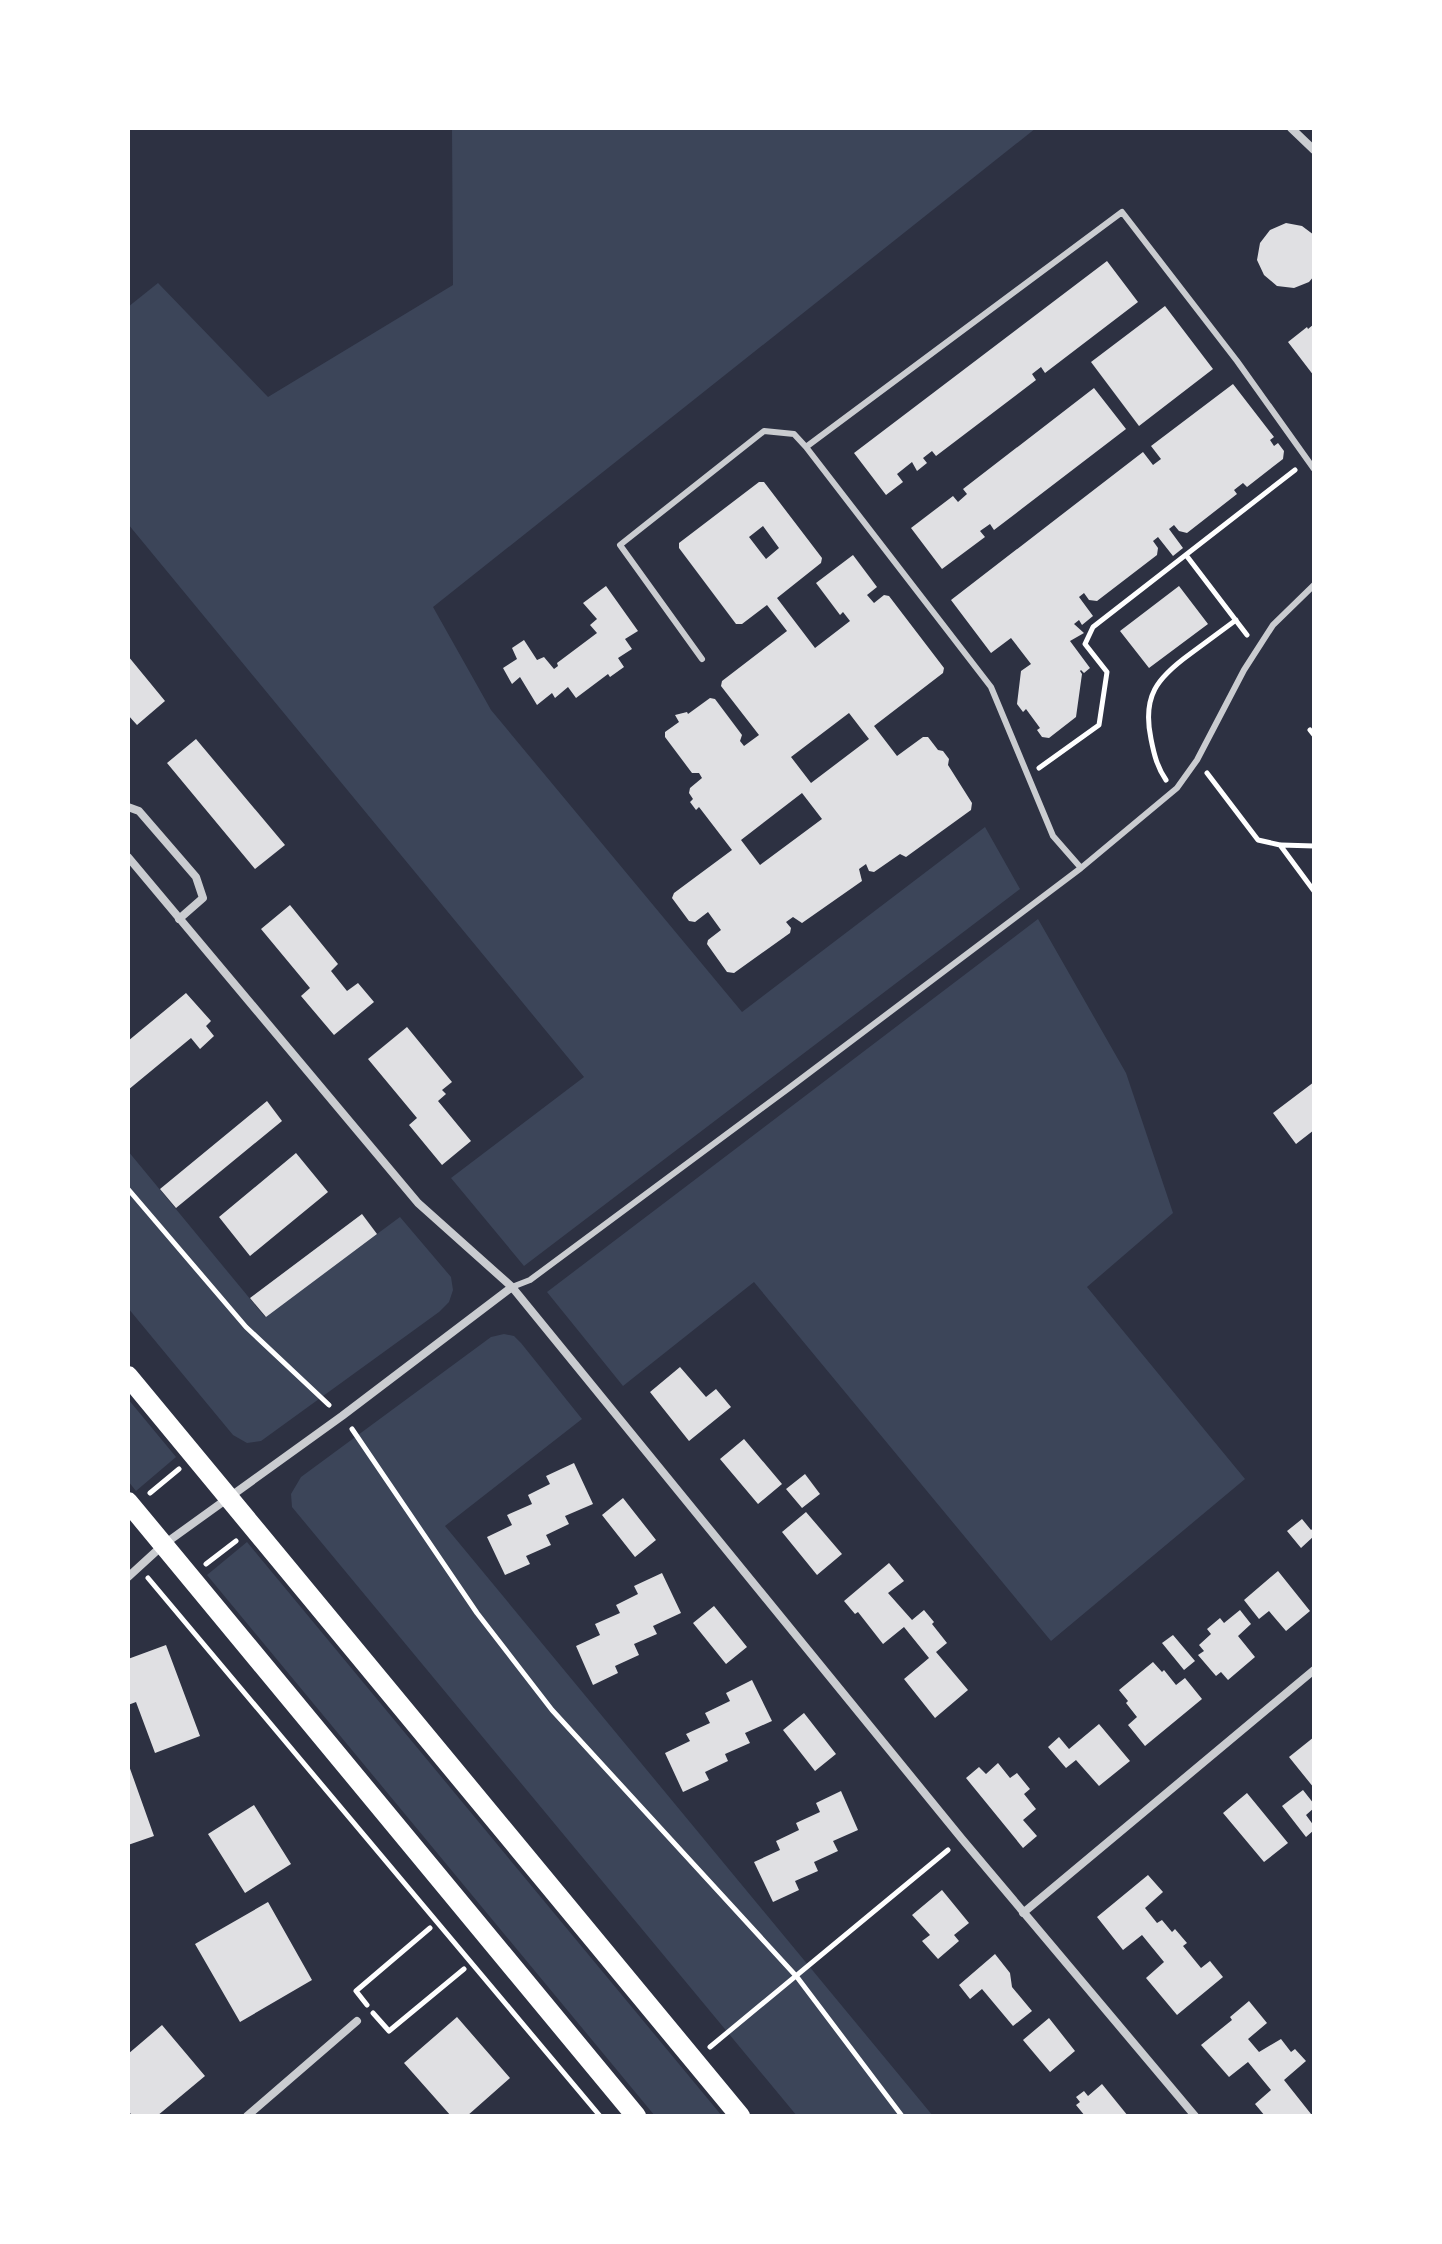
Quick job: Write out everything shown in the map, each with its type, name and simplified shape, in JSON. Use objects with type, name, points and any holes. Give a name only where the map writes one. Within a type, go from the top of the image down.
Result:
[{"type":"main road","points":[[128,1376],[740,2116]]},
{"type":"main road","points":[[135,1500],[163,1545],[636,2116]]},
{"type":"street","points":[[1291,128],[1314,150]]},
{"type":"street","points":[[128,807],[139,811],[196,877],[203,898],[179,919]]},
{"type":"street","points":[[128,857],[418,1203],[512,1287],[1023,1913],[1195,2116]]},
{"type":"street","points":[[128,1577],[163,1545],[342,1416],[512,1287]]},
{"type":"street","points":[[1023,1913],[1314,1670]]},
{"type":"street","points":[[247,2116],[357,2021]]},
{"type":"lane","points":[[806,447],[1122,212],[1237,361],[1314,469]]},
{"type":"lane","points":[[702,659],[620,545],[764,431],[794,434],[991,687],[1053,836],[1081,868]]},
{"type":"lane","points":[[512,1287],[530,1280],[789,1088],[1081,868],[1173,791],[1197,760],[1244,670],[1273,625],[1314,585]]},
{"type":"path","points":[[1028,775],[1099,725],[1107,672],[1085,644],[1093,627],[1308,460]]},
{"type":"path","points":[[1186,555],[1257,649]]},
{"type":"path","points":[[1173,791],[1159,770],[1154,753],[1147,722],[1150,699],[1157,682],[1168,670],[1236,620]]},
{"type":"path","points":[[1197,760],[1258,840],[1280,845],[1314,846]]},
{"type":"path","points":[[1280,845],[1314,891]]},
{"type":"path","points":[[128,1189],[246,1327],[327,1403]]},
{"type":"path","points":[[354,1432],[477,1613],[552,1710],[797,1977],[902,2116]]},
{"type":"path","points":[[135,1500],[185,1465]]},
{"type":"path","points":[[201,1568],[243,1535]]},
{"type":"path","points":[[169,1602],[600,2116]]},
{"type":"path","points":[[694,2060],[948,1850]]},
{"type":"path","points":[[430,1928],[356,1991],[370,2010],[389,2031],[464,1969]]},
{"type":"shaded area","points":[[452,128],[1036,128],[433,607],[491,710],[742,1012],[985,827],[1020,889],[524,1266],[451,1178],[584,1077],[128,524],[128,307],[158,283],[268,397],[453,285]]},
{"type":"shaded area","points":[[1038,919],[1126,1073],[1173,1213],[1087,1287],[1245,1479],[1051,1641],[754,1282],[623,1386],[547,1292]]},
{"type":"shaded area","points":[[128,1151],[265,1317],[400,1217],[451,1277],[453,1290],[449,1302],[261,1441],[247,1443],[233,1435],[128,1308]]},
{"type":"shaded area","points":[[504,1334],[514,1336],[521,1343],[582,1419],[445,1526],[933,2116],[797,2116],[292,1507],[291,1494],[301,1477],[491,1337]]},
{"type":"shaded area","points":[[128,1399],[176,1457],[136,1491],[128,1481]]},
{"type":"shaded area","points":[[247,1542],[722,2116],[655,2116],[207,1575]]},
{"type":"building","points":[[1286,223],[1302,226],[1314,235],[1314,276],[1309,282],[1294,288],[1277,286],[1264,275],[1257,260],[1260,243],[1270,230]]},
{"type":"building","points":[[1107,261],[1138,302],[1045,373],[1041,367],[1032,374],[1036,380],[936,456],[932,451],[923,458],[927,463],[917,471],[912,462],[897,474],[903,482],[886,495],[854,453]]},
{"type":"building","points":[[1165,306],[1213,369],[1139,426],[1091,362]]},
{"type":"building","points":[[1314,324],[1314,376],[1288,342]]},
{"type":"building","points":[[1233,384],[1274,437],[1270,440],[1274,446],[1278,443],[1284,451],[1283,459],[1247,487],[1243,483],[1234,490],[1237,494],[1187,533],[1179,531],[1174,525],[1169,529],[1183,548],[1173,556],[1158,537],[1153,541],[1158,548],[1157,555],[1097,601],[1089,600],[1084,593],[1079,597],[1093,616],[1082,625],[1079,620],[1074,624],[1084,633],[1070,641],[1090,668],[1084,673],[1080,671],[1076,717],[1049,738],[1042,737],[1037,730],[1040,728],[1026,709],[1023,712],[1017,704],[1021,671],[1031,664],[1011,638],[991,653],[951,600],[1143,452],[1153,465],[1161,459],[1151,446]]},
{"type":"building","points":[[1094,388],[1126,429],[994,530],[990,524],[980,531],[985,537],[942,569],[911,528],[953,496],[958,502],[967,494],[963,489]]},
{"type":"building","points":[[759,482],[764,482],[822,558],[821,563],[777,598],[815,648],[850,621],[843,612],[840,615],[816,583],[853,555],[877,587],[867,595],[874,603],[884,595],[889,596],[944,668],[943,673],[874,726],[897,756],[923,737],[928,737],[949,759],[948,765],[972,803],[971,810],[906,857],[900,854],[874,872],[869,871],[866,864],[859,869],[862,881],[802,923],[793,917],[786,922],[791,928],[790,933],[734,973],[727,972],[707,944],[721,930],[708,912],[695,922],[689,921],[672,898],[674,893],[732,850],[699,807],[696,810],[690,802],[693,799],[690,788],[702,778],[699,773],[692,773],[665,737],[665,732],[679,722],[675,715],[688,714],[710,698],[715,699],[742,735],[740,741],[744,746],[759,735],[721,686],[722,681],[787,631],[767,605],[742,624],[736,624],[679,548],[679,543]],"holes":[[[763,526],[779,548],[766,559],[749,537]],[[849,713],[869,739],[811,783],[791,757]],[[802,793],[822,819],[760,865],[741,840]]]},
{"type":"building","points":[[606,586],[638,631],[625,639],[632,649],[618,658],[624,667],[610,677],[608,674],[576,698],[568,687],[555,698],[552,693],[537,705],[520,677],[512,684],[503,668],[517,659],[512,648],[524,640],[537,660],[544,657],[554,669],[557,663],[597,633],[590,625],[597,619],[583,603]]},
{"type":"building","points":[[1179,586],[1208,624],[1149,668],[1120,631]]},
{"type":"building","points":[[128,656],[165,701],[137,725],[128,715]]},
{"type":"building","points":[[196,739],[285,845],[255,869],[167,763]]},
{"type":"building","points":[[290,905],[338,964],[331,971],[347,991],[358,983],[374,1002],[334,1035],[301,996],[310,988],[261,929]]},
{"type":"building","points":[[186,993],[211,1021],[206,1026],[214,1036],[200,1049],[191,1038],[128,1090],[128,1041]]},
{"type":"building","points":[[407,1027],[452,1082],[442,1090],[446,1094],[438,1101],[471,1141],[442,1165],[409,1125],[417,1118],[368,1059]]},
{"type":"building","points":[[1314,1082],[1314,1130],[1296,1144],[1273,1113]]},
{"type":"building","points":[[267,1101],[282,1121],[176,1208],[160,1189]]},
{"type":"building","points":[[296,1153],[328,1192],[250,1256],[219,1217]]},
{"type":"building","points":[[362,1214],[377,1234],[266,1317],[250,1298]]},
{"type":"building","points":[[680,1367],[706,1397],[716,1389],[731,1407],[689,1441],[650,1392]]},
{"type":"building","points":[[744,1439],[782,1484],[758,1504],[720,1459]]},
{"type":"building","points":[[574,1463],[593,1504],[565,1516],[569,1524],[546,1535],[551,1545],[526,1556],[530,1564],[505,1575],[487,1537],[512,1525],[507,1515],[532,1504],[528,1495],[550,1484],[546,1476]]},
{"type":"building","points":[[805,1474],[820,1494],[802,1508],[786,1489]]},
{"type":"building","points":[[623,1498],[656,1540],[635,1557],[602,1515]]},
{"type":"building","points":[[806,1512],[842,1554],[817,1575],[782,1532]]},
{"type":"building","points":[[1302,1519],[1311,1530],[1314,1528],[1314,1536],[1301,1548],[1287,1531]]},
{"type":"building","points":[[889,1563],[904,1581],[888,1593],[912,1620],[924,1610],[934,1622],[932,1624],[947,1643],[936,1652],[968,1690],[935,1718],[904,1679],[929,1658],[904,1627],[883,1644],[858,1612],[855,1614],[844,1601]]},
{"type":"building","points":[[1278,1571],[1310,1611],[1286,1631],[1269,1611],[1259,1619],[1244,1600]]},
{"type":"building","points":[[662,1573],[681,1613],[653,1626],[657,1634],[634,1644],[639,1655],[615,1666],[618,1673],[593,1685],[576,1646],[600,1635],[595,1624],[620,1613],[616,1605],[638,1594],[634,1586]]},
{"type":"building","points":[[714,1606],[747,1647],[726,1664],[693,1623]]},
{"type":"building","points":[[1240,1610],[1251,1624],[1238,1636],[1255,1657],[1228,1680],[1221,1672],[1216,1676],[1198,1655],[1204,1651],[1199,1645],[1211,1634],[1207,1629],[1220,1618],[1224,1623]]},
{"type":"building","points":[[1173,1635],[1195,1661],[1184,1670],[1162,1643]]},
{"type":"building","points":[[166,1645],[200,1736],[155,1753],[136,1702],[128,1705],[128,1659]]},
{"type":"building","points":[[1153,1662],[1176,1685],[1185,1678],[1202,1699],[1145,1746],[1128,1725],[1137,1717],[1119,1690]]},
{"type":"building","points":[[752,1680],[772,1721],[745,1733],[750,1743],[725,1754],[728,1761],[705,1772],[709,1780],[683,1792],[665,1753],[690,1741],[686,1734],[710,1723],[705,1713],[730,1701],[726,1693]]},
{"type":"building","points":[[804,1713],[836,1754],[815,1771],[783,1730]]},
{"type":"building","points":[[1099,1724],[1130,1761],[1099,1786],[1076,1760],[1066,1768],[1048,1747],[1059,1737],[1069,1749]]},
{"type":"building","points":[[1314,1737],[1314,1788],[1289,1757]]},
{"type":"building","points":[[128,1763],[154,1836],[128,1845]]},
{"type":"building","points":[[998,1763],[1010,1778],[1017,1773],[1030,1789],[1024,1794],[1036,1809],[1023,1820],[1037,1836],[1023,1848],[966,1778],[979,1767],[986,1774]]},
{"type":"building","points":[[1303,1790],[1314,1804],[1306,1815],[1314,1830],[1306,1837],[1282,1806]]},
{"type":"building","points":[[841,1791],[858,1830],[833,1841],[838,1851],[814,1862],[818,1871],[795,1881],[799,1890],[773,1902],[754,1862],[780,1850],[776,1841],[799,1830],[796,1823],[820,1812],[816,1803]]},
{"type":"building","points":[[1247,1793],[1288,1843],[1264,1862],[1223,1813]]},
{"type":"building","points":[[254,1805],[291,1864],[245,1893],[208,1834]]},
{"type":"building","points":[[1148,1875],[1163,1892],[1145,1908],[1157,1923],[1162,1920],[1172,1932],[1175,1929],[1187,1943],[1183,1946],[1201,1968],[1210,1961],[1223,1977],[1177,2015],[1146,1978],[1164,1962],[1142,1935],[1123,1950],[1097,1917]]},
{"type":"building","points":[[942,1890],[969,1923],[954,1935],[959,1941],[938,1959],[922,1941],[930,1935],[912,1915]]},
{"type":"building","points":[[268,1902],[312,1980],[240,2022],[195,1944]]},
{"type":"building","points":[[995,1954],[1010,1973],[1012,1987],[1032,2011],[1013,2026],[982,1989],[970,1999],[959,1985]]},
{"type":"building","points":[[1249,2001],[1267,2023],[1248,2039],[1259,2052],[1281,2039],[1291,2052],[1295,2049],[1306,2061],[1284,2080],[1311,2114],[1309,2116],[1265,2116],[1255,2104],[1271,2090],[1248,2062],[1229,2077],[1201,2045],[1232,2020],[1230,2017]]},
{"type":"building","points":[[457,2017],[510,2078],[467,2116],[451,2116],[404,2063]]},
{"type":"building","points":[[1049,2018],[1075,2051],[1050,2072],[1023,2040]]},
{"type":"building","points":[[162,2025],[205,2076],[157,2116],[133,2116],[128,2111],[128,2054]]},
{"type":"building","points":[[1102,2084],[1128,2116],[1085,2116],[1076,2105],[1080,2102],[1076,2097],[1084,2091],[1088,2096]]}]
